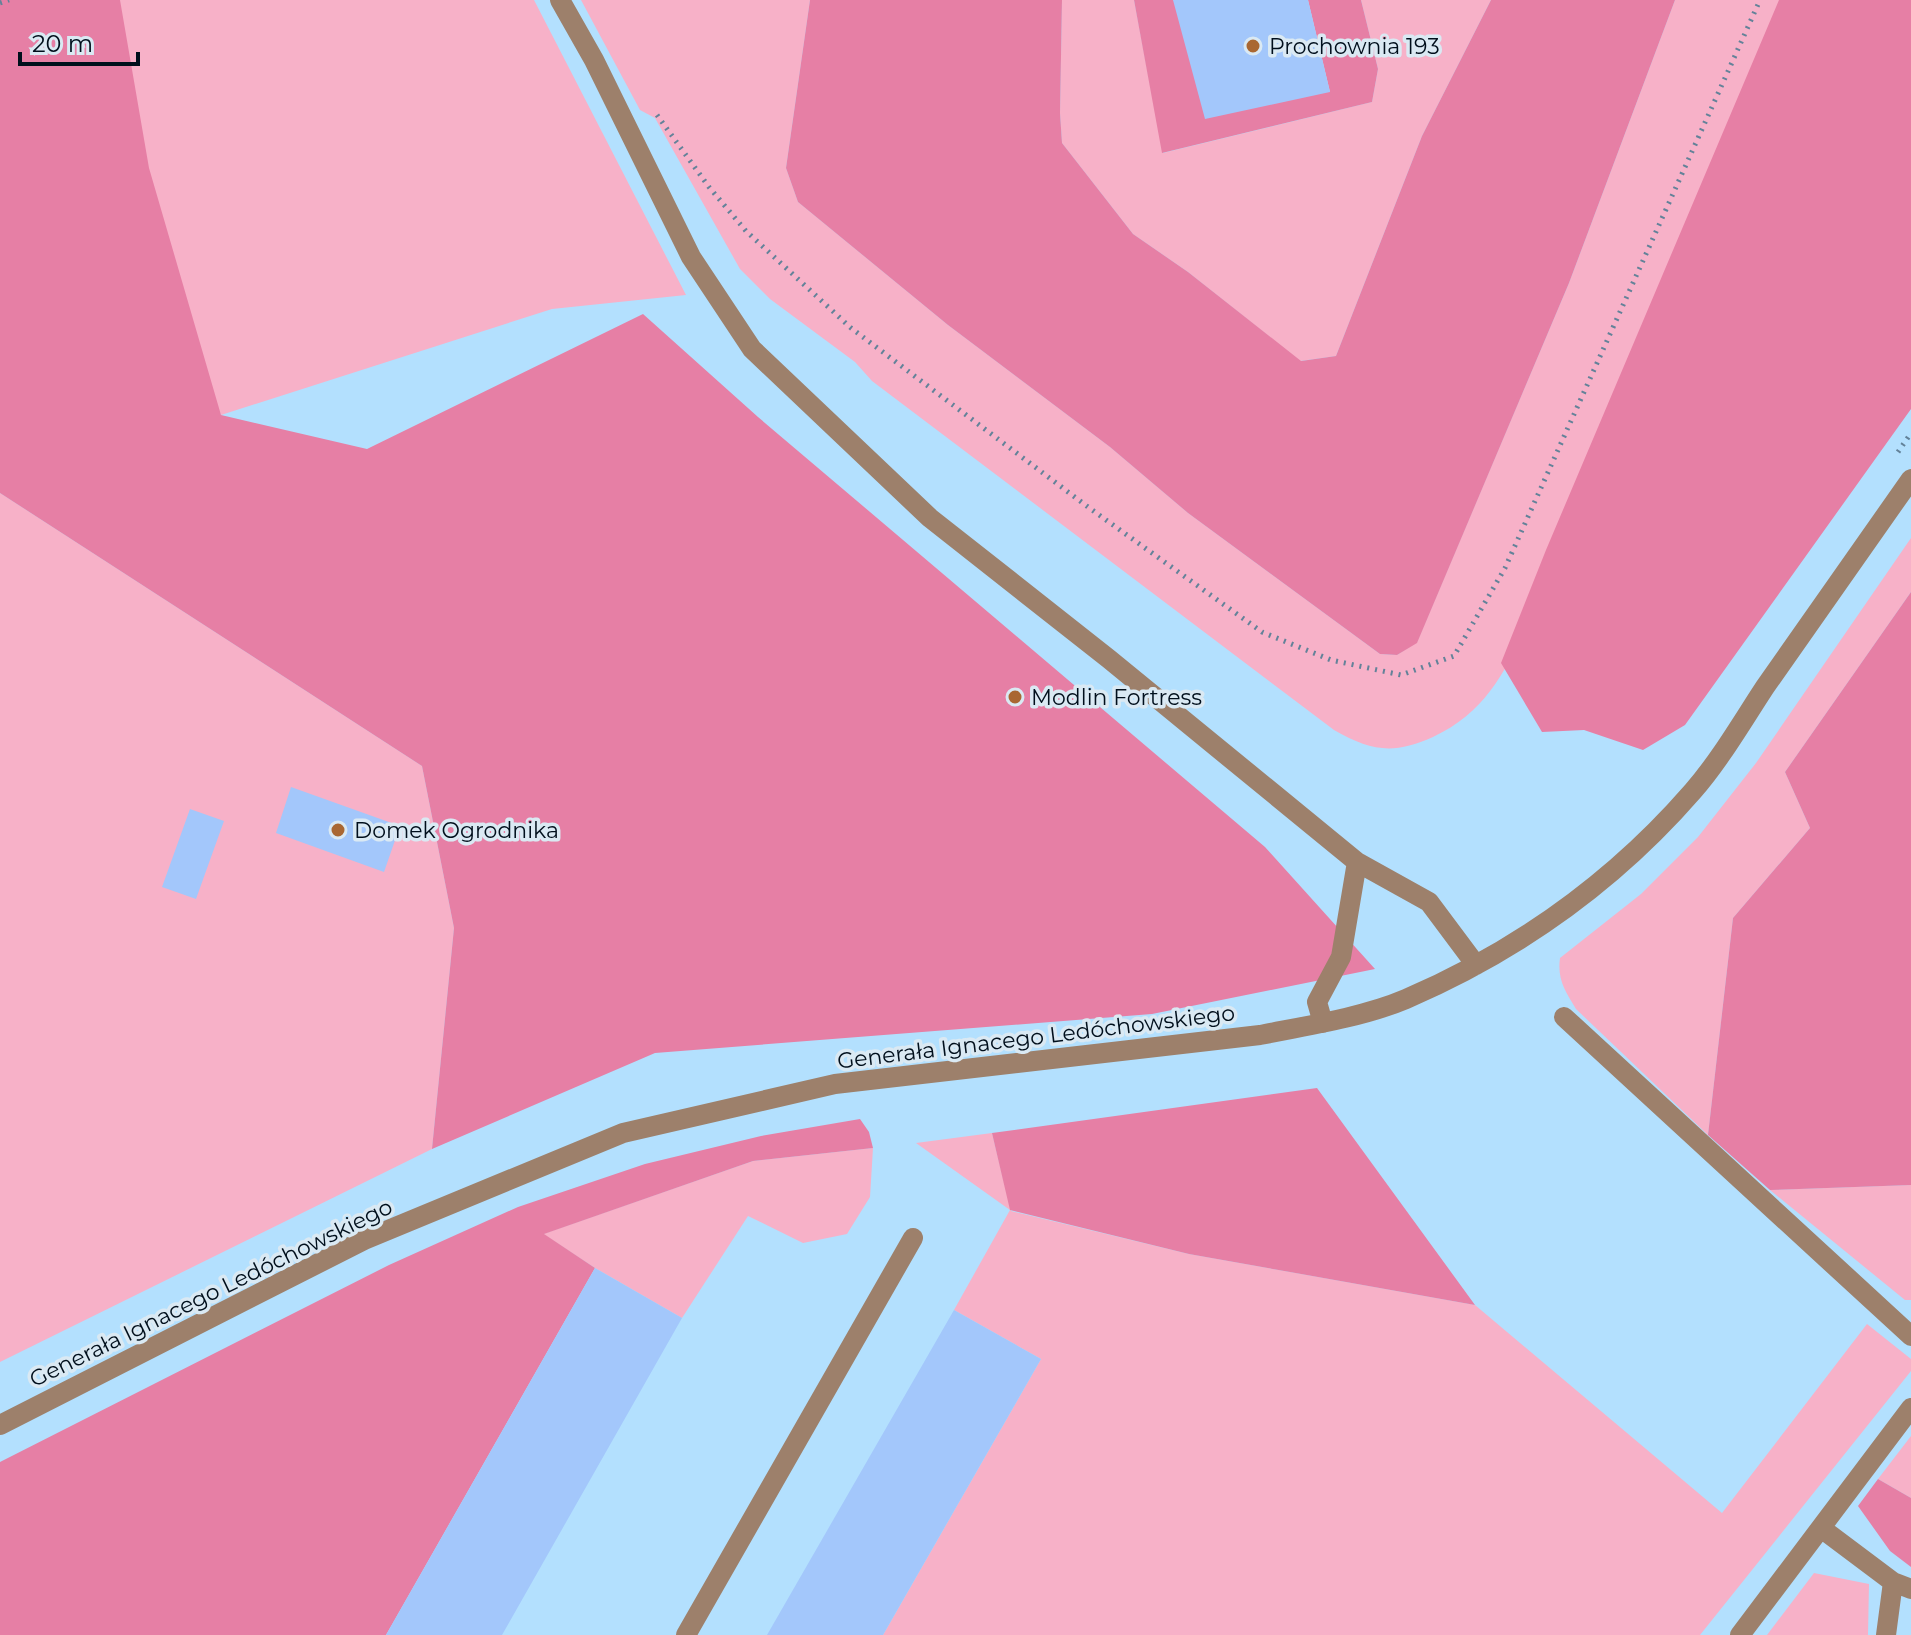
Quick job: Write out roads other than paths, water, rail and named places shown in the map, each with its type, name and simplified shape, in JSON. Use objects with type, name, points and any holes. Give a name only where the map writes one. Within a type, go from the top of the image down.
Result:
[{"type":"street","points":[[560,0],[594,60],[691,257],[752,349],[930,518],[1122,669],[1357,862],[1429,902],[1476,965]]},
{"type":"street","name":"Generała Ignacego Ledóchowskiego","points":[[0,1425],[364,1240],[623,1133],[835,1084],[1260,1035],[1323,1023],[1404,1000],[1476,965],[1517,943],[1611,874],[1695,789],[1911,479]]},
{"type":"street","points":[[1323,1023],[1317,1002],[1341,957],[1357,862]]},
{"type":"street","points":[[1564,1017],[1911,1336]]},
{"type":"street","points":[[686,1635],[913,1238]]},
{"type":"street","points":[[1740,1635],[1911,1408]]},
{"type":"street","points":[[1821,1528],[1902,1585],[1886,1635]]},
{"type":"place","name":"Prochownia 193","points":[[1253,46]]},
{"type":"place","name":"Modlin Fortress","points":[[1015,697]]},
{"type":"place","name":"Domek Ogrodnika","points":[[338,830]]}]
